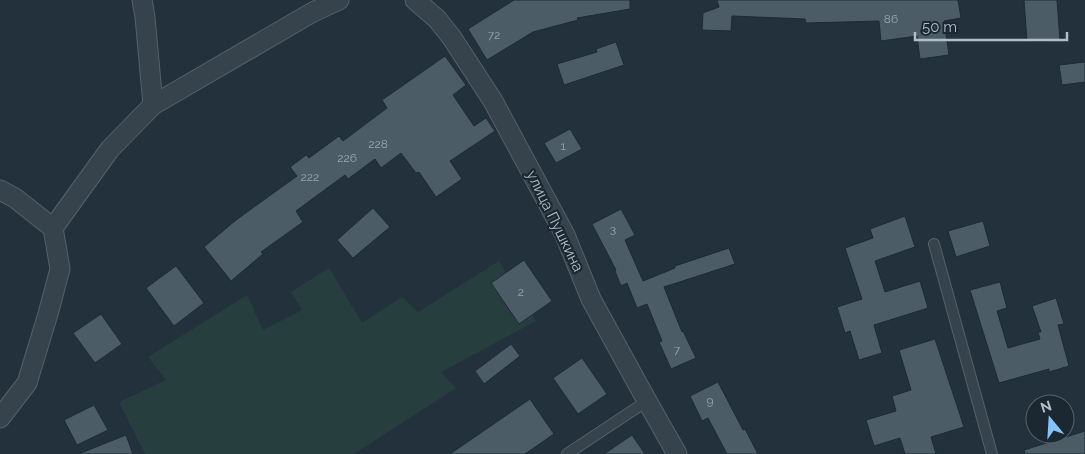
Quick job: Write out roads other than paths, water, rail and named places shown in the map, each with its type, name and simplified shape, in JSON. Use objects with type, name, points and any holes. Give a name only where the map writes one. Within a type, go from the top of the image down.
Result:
[{"type":"street","points":[[142,0],[153,105]]},
{"type":"street","points":[[52,228],[110,149],[153,105],[313,12],[339,0]]},
{"type":"street","name":"улица Пушкина","points":[[415,0],[438,20],[452,38],[493,101],[565,235],[592,299],[677,454]]},
{"type":"street","points":[[0,190],[15,198],[52,228],[60,269],[27,382],[0,418]]},
{"type":"lane","points":[[934,244],[992,454]]},
{"type":"lane","points":[[567,454],[647,401]]}]
